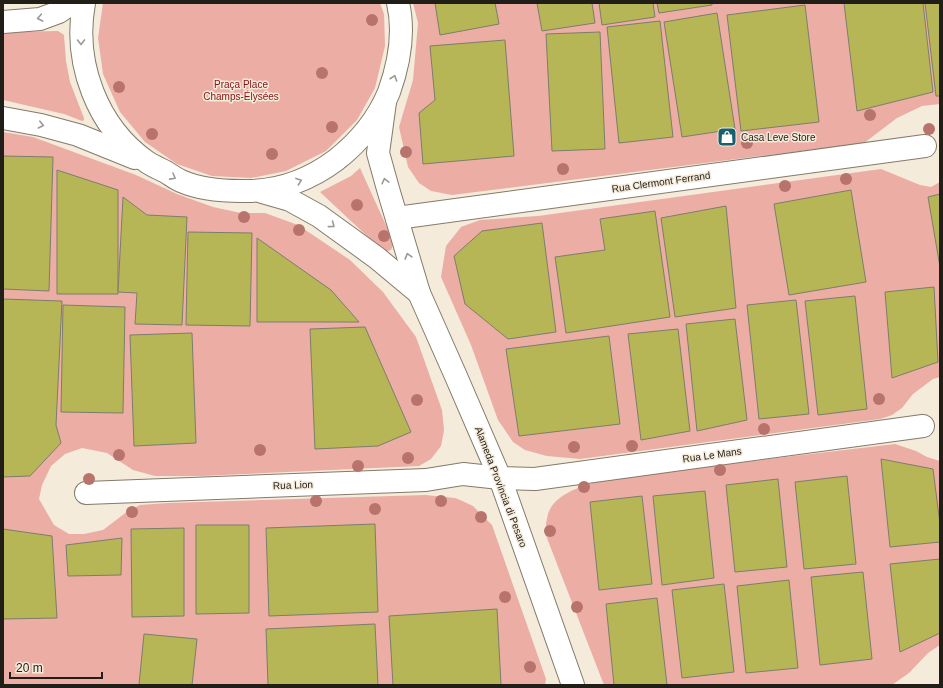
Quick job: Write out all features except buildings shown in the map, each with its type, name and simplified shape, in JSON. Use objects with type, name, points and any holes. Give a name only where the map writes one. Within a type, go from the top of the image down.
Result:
[{"type":"street","points":[[3,22],[40,19],[59,12],[72,3]]},
{"type":"street","points":[[84,3],[81,19],[81,52],[89,84],[103,114],[114,130],[122,140],[147,162]]},
{"type":"street","points":[[3,118],[41,124],[78,134],[147,162],[185,182],[220,191],[259,191],[284,186],[301,180],[329,165],[346,153],[361,138],[374,121],[385,102],[396,73],[401,42],[400,11],[398,3]]},
{"type":"street","name":"Alameda Provincia di Pesaro","points":[[385,102],[378,153],[418,293],[500,478],[573,685]]},
{"type":"street","name":"Rua Clermont Ferrand","points":[[397,218],[925,146]]},
{"type":"street","name":"Alameda Provincia di Pesaro","points":[[259,191],[290,200],[319,216],[377,258],[418,293]]},
{"type":"street","name":"Rua Le Mans","points":[[500,478],[535,479],[923,426]]},
{"type":"street","name":"Rua Lion","points":[[86,493],[426,480],[463,474],[500,478]]},
{"type":"green space","name":"Praça Place Champs-Élysées","points":[[103,3],[380,3],[384,14],[385,46],[375,88],[357,120],[326,151],[286,171],[251,178],[212,176],[177,164],[145,142],[120,112],[103,74],[98,38]]},
{"type":"green space","points":[[413,3],[940,3],[940,104],[922,106],[897,118],[864,143],[452,195],[431,191],[419,183],[408,167],[399,127],[413,80],[418,23]]},
{"type":"green space","points":[[58,31],[64,35],[66,61],[70,82],[84,118],[82,121],[64,114],[3,100],[3,32]]},
{"type":"green space","points":[[3,132],[33,137],[136,175],[177,194],[213,207],[241,213],[265,213],[298,225],[350,260],[383,292],[416,337],[442,410],[444,430],[441,446],[431,459],[419,466],[202,476],[155,476],[133,470],[107,453],[82,448],[65,454],[51,466],[42,485],[39,499],[54,525],[69,534],[84,534],[103,530],[128,511],[140,505],[168,503],[425,495],[455,498],[473,506],[492,525],[546,679],[545,685],[3,685]]},
{"type":"green space","points":[[360,168],[394,243],[391,250],[384,252],[320,192],[351,176]]},
{"type":"green space","points":[[881,169],[920,185],[931,187],[940,182],[940,377],[933,379],[913,394],[902,408],[892,415],[880,419],[580,459],[547,456],[525,450],[513,442],[498,420],[471,345],[441,277],[446,246],[461,227],[480,220],[538,216]]},
{"type":"green space","points":[[895,444],[940,461],[940,645],[928,653],[909,673],[892,685],[604,685],[545,533],[546,521],[552,506],[565,494],[583,486],[610,478]]},
{"type":"place","name":"Casa Leve Store","points":[[727,137]]}]
